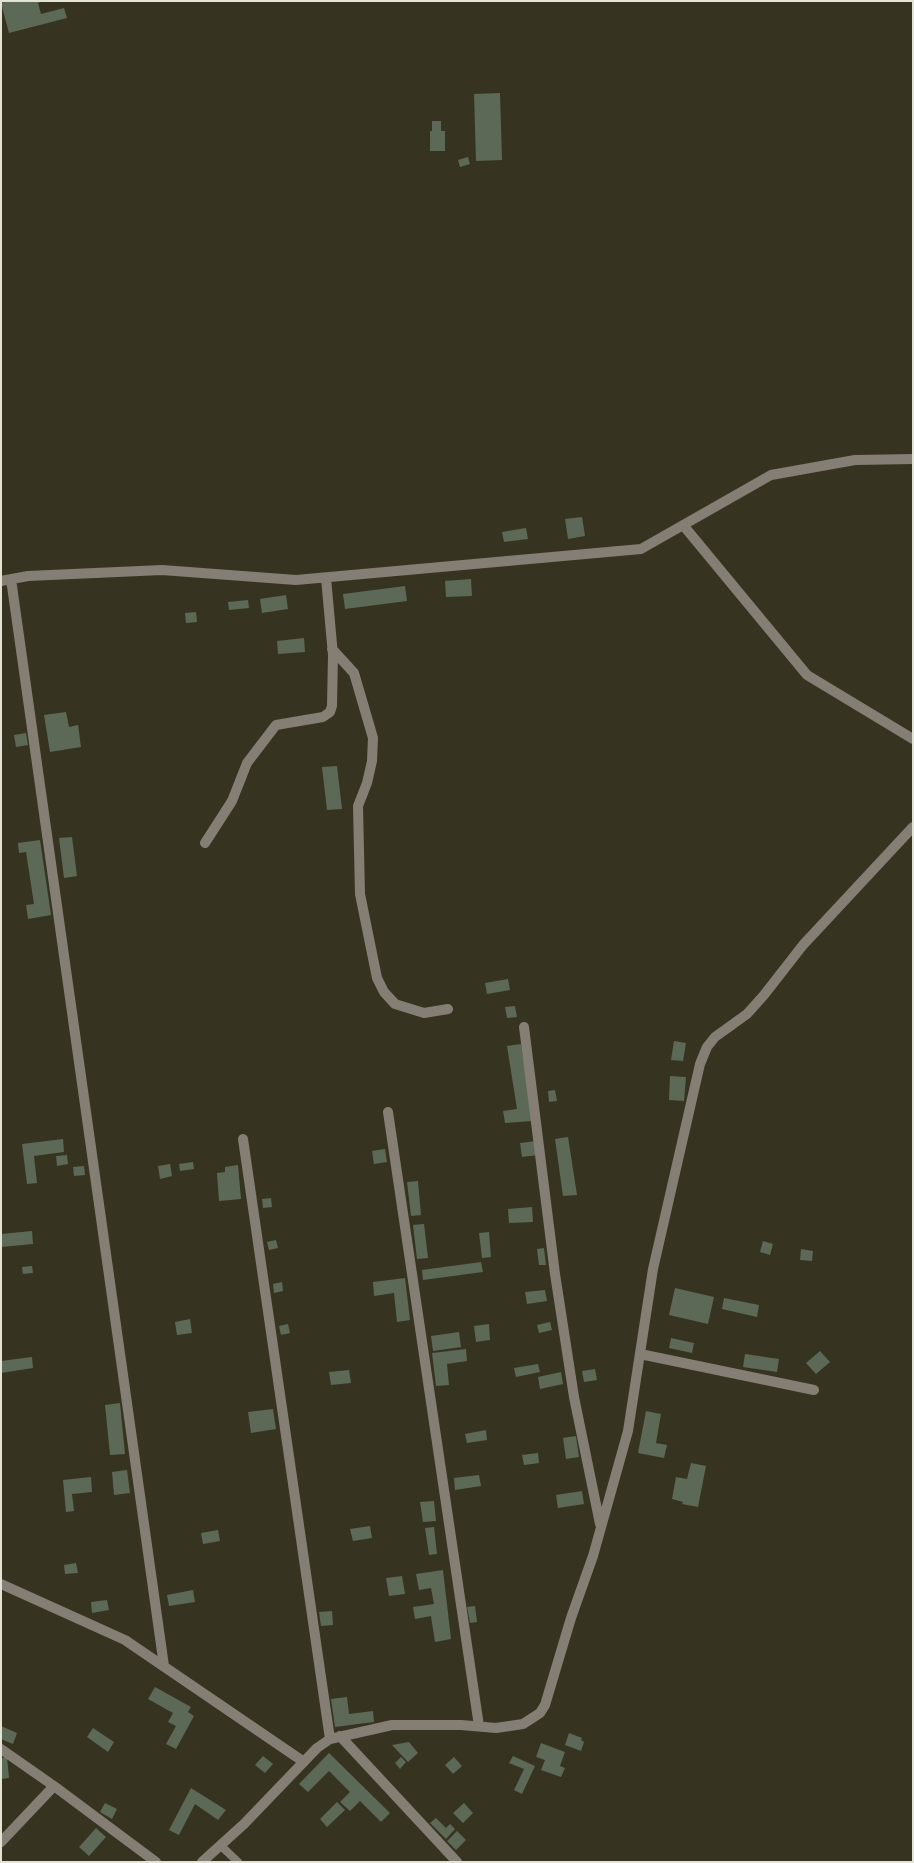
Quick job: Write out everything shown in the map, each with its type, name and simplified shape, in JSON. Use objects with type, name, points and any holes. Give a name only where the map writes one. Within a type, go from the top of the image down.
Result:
[{"type":"street","points":[[164,1666],[6,580],[28,576],[162,570],[296,580],[641,549],[772,474],[855,460],[913,459]]},
{"type":"street","points":[[683,525],[807,675],[913,738]]},
{"type":"street","points":[[205,843],[232,801],[247,763],[276,725],[323,717],[330,712],[332,706],[332,649],[326,578]]},
{"type":"street","points":[[332,649],[354,673],[373,738],[372,761],[358,806],[360,894],[377,978],[384,992],[394,1004],[424,1013],[448,1009]]},
{"type":"street","points":[[202,1862],[244,1824],[317,1748],[335,1738],[373,1728],[404,1723],[496,1728],[523,1724],[540,1713],[545,1705],[571,1618],[593,1556],[628,1431],[653,1269],[700,1064],[715,1037],[747,1014],[803,945],[913,826]]},
{"type":"street","points":[[524,1027],[562,1321],[574,1397],[600,1526]]},
{"type":"street","points":[[388,1112],[479,1726]]},
{"type":"street","points":[[244,1138],[335,1738],[457,1862]]},
{"type":"street","points":[[640,1354],[814,1390]]},
{"type":"street","points":[[1,1580],[2,1584],[125,1640],[304,1762]]},
{"type":"street","points":[[1,1749],[156,1862]]},
{"type":"street","points":[[1,1842],[54,1786]]},
{"type":"lane","points":[[220,1845],[238,1862]]},
{"type":"building","points":[[7,1],[43,1],[38,3],[41,14],[64,8],[67,18],[9,33],[1,3]]},
{"type":"building","points":[[500,93],[502,160],[476,161],[474,94]]},
{"type":"building","points":[[432,121],[441,121],[441,131],[445,131],[445,151],[430,151]]},
{"type":"building","points":[[468,157],[470,164],[460,167],[458,160]]},
{"type":"building","points":[[582,517],[585,536],[568,539],[565,519]]},
{"type":"building","points":[[526,528],[528,539],[504,542],[502,532]]},
{"type":"building","points":[[471,579],[472,596],[446,597],[445,581]]},
{"type":"building","points":[[405,586],[407,601],[345,609],[343,594]]},
{"type":"building","points":[[286,595],[288,609],[262,613],[260,599]]},
{"type":"building","points":[[248,600],[249,608],[229,610],[228,602]]},
{"type":"building","points":[[196,612],[197,622],[186,623],[185,613]]},
{"type":"building","points":[[304,638],[305,652],[278,654],[277,641]]},
{"type":"building","points":[[66,712],[69,727],[78,725],[81,747],[50,752],[44,715]]},
{"type":"building","points":[[26,733],[28,745],[16,747],[14,735]]},
{"type":"building","points":[[337,766],[342,809],[327,810],[322,767]]},
{"type":"building","points":[[72,837],[77,876],[64,878],[59,838]]},
{"type":"building","points":[[40,840],[51,915],[28,919],[26,905],[34,904],[26,852],[19,853],[18,843]]},
{"type":"building","points":[[508,979],[510,990],[487,994],[485,983]]},
{"type":"building","points":[[515,1006],[517,1017],[507,1018],[505,1007]]},
{"type":"building","points":[[674,1041],[686,1043],[683,1061],[671,1060]]},
{"type":"building","points":[[521,1044],[533,1121],[505,1123],[503,1111],[517,1109],[507,1046]]},
{"type":"building","points":[[670,1076],[686,1077],[684,1101],[669,1100]]},
{"type":"building","points":[[555,1090],[557,1101],[549,1102],[548,1091]]},
{"type":"building","points":[[568,1137],[577,1195],[563,1196],[555,1139]]},
{"type":"building","points":[[63,1139],[64,1152],[34,1156],[37,1183],[27,1184],[22,1144]]},
{"type":"building","points":[[536,1141],[538,1155],[522,1157],[520,1143]]},
{"type":"building","points":[[385,1149],[387,1162],[374,1164],[372,1151]]},
{"type":"building","points":[[67,1155],[68,1164],[57,1166],[56,1156]]},
{"type":"building","points":[[193,1162],[194,1169],[180,1171],[179,1164]]},
{"type":"building","points":[[170,1164],[172,1176],[160,1179],[158,1166]]},
{"type":"building","points":[[238,1165],[241,1199],[219,1201],[217,1173],[225,1172],[225,1167]]},
{"type":"building","points":[[84,1166],[85,1175],[74,1176],[73,1167]]},
{"type":"building","points":[[418,1181],[421,1215],[411,1216],[407,1182]]},
{"type":"building","points":[[271,1198],[272,1207],[263,1208],[262,1199]]},
{"type":"building","points":[[532,1207],[533,1222],[509,1223],[508,1209]]},
{"type":"building","points":[[424,1224],[428,1258],[417,1259],[413,1225]]},
{"type":"building","points":[[32,1231],[33,1244],[1,1247],[1,1234]]},
{"type":"building","points":[[489,1232],[491,1257],[482,1258],[479,1233]]},
{"type":"building","points":[[276,1240],[278,1248],[269,1250],[267,1242]]},
{"type":"building","points":[[763,1241],[773,1244],[770,1255],[760,1252]]},
{"type":"building","points":[[544,1248],[546,1265],[539,1265],[537,1249]]},
{"type":"building","points":[[801,1249],[813,1251],[812,1261],[800,1260]]},
{"type":"building","points":[[481,1262],[483,1272],[423,1280],[422,1270]]},
{"type":"building","points":[[32,1266],[33,1273],[23,1274],[22,1267]]},
{"type":"building","points":[[405,1278],[410,1320],[397,1322],[394,1293],[374,1296],[373,1282]]},
{"type":"building","points":[[282,1282],[283,1291],[274,1293],[273,1284]]},
{"type":"building","points":[[675,1288],[714,1297],[708,1324],[669,1315]]},
{"type":"building","points":[[545,1290],[547,1301],[527,1304],[525,1292]]},
{"type":"building","points":[[724,1298],[759,1305],[757,1317],[722,1309]]},
{"type":"building","points":[[190,1319],[192,1333],[177,1335],[175,1322]]},
{"type":"building","points":[[550,1322],[552,1330],[539,1333],[537,1325]]},
{"type":"building","points":[[288,1324],[290,1333],[281,1335],[279,1326]]},
{"type":"building","points":[[489,1324],[490,1340],[476,1342],[474,1326]]},
{"type":"building","points":[[459,1332],[461,1347],[433,1351],[431,1336]]},
{"type":"building","points":[[671,1338],[694,1343],[692,1353],[669,1348]]},
{"type":"building","points":[[466,1349],[467,1361],[447,1364],[449,1385],[436,1386],[432,1353]]},
{"type":"building","points":[[820,1351],[830,1362],[816,1374],[806,1363]]},
{"type":"building","points":[[745,1354],[779,1359],[777,1372],[743,1367]]},
{"type":"building","points":[[32,1357],[33,1368],[1,1373],[1,1361]]},
{"type":"building","points":[[538,1364],[540,1372],[516,1377],[514,1368]]},
{"type":"building","points":[[595,1369],[597,1380],[584,1382],[582,1371]]},
{"type":"building","points":[[349,1370],[351,1383],[331,1385],[329,1372]]},
{"type":"building","points":[[561,1372],[563,1384],[540,1389],[538,1377]]},
{"type":"building","points":[[120,1403],[125,1454],[110,1455],[105,1405]]},
{"type":"building","points":[[273,1409],[276,1429],[251,1433],[248,1412]]},
{"type":"building","points":[[646,1411],[661,1414],[656,1443],[667,1445],[664,1458],[638,1453]]},
{"type":"building","points":[[486,1430],[487,1440],[467,1443],[465,1434]]},
{"type":"building","points":[[576,1436],[579,1457],[566,1459],[563,1438]]},
{"type":"building","points":[[538,1453],[539,1463],[524,1465],[522,1455]]},
{"type":"building","points":[[691,1463],[706,1466],[698,1507],[682,1504],[683,1502],[672,1499],[676,1477],[687,1479]]},
{"type":"building","points":[[127,1470],[130,1493],[114,1495],[112,1472]]},
{"type":"building","points":[[479,1475],[481,1486],[455,1490],[454,1478]]},
{"type":"building","points":[[91,1477],[92,1492],[72,1494],[74,1511],[66,1512],[63,1480]]},
{"type":"building","points":[[582,1491],[584,1504],[558,1508],[556,1495]]},
{"type":"building","points":[[434,1501],[436,1521],[423,1522],[420,1502]]},
{"type":"building","points":[[370,1526],[372,1538],[353,1541],[350,1529]]},
{"type":"building","points":[[434,1527],[437,1554],[429,1555],[425,1528]]},
{"type":"building","points":[[218,1530],[220,1541],[203,1544],[201,1533]]},
{"type":"building","points":[[76,1563],[78,1573],[65,1574],[64,1565]]},
{"type":"building","points":[[443,1570],[451,1639],[435,1642],[431,1616],[415,1619],[413,1607],[434,1604],[431,1588],[419,1590],[416,1574]]},
{"type":"building","points":[[402,1576],[405,1594],[389,1596],[386,1578]]},
{"type":"building","points":[[193,1590],[195,1602],[169,1606],[167,1595]]},
{"type":"building","points":[[107,1600],[109,1610],[92,1613],[91,1602]]},
{"type":"building","points":[[475,1606],[477,1622],[470,1623],[467,1607]]},
{"type":"building","points":[[332,1611],[333,1625],[321,1626],[319,1612]]},
{"type":"building","points":[[155,1687],[191,1707],[188,1712],[194,1716],[176,1749],[166,1744],[176,1726],[168,1722],[173,1713],[148,1699]]},
{"type":"building","points":[[347,1697],[349,1714],[373,1711],[374,1722],[335,1727],[331,1699]]},
{"type":"building","points":[[1,1726],[17,1733],[13,1744],[1,1739]]},
{"type":"building","points":[[93,1728],[114,1742],[108,1752],[87,1737]]},
{"type":"building","points":[[569,1733],[582,1738],[581,1740],[584,1742],[581,1751],[565,1745]]},
{"type":"building","points":[[409,1742],[418,1753],[408,1762],[392,1745]]},
{"type":"building","points":[[541,1743],[565,1752],[560,1766],[565,1768],[561,1777],[541,1770],[545,1760],[536,1757]]},
{"type":"building","points":[[329,1753],[390,1813],[381,1822],[360,1801],[350,1811],[340,1802],[350,1792],[329,1771],[308,1792],[299,1784]]},
{"type":"building","points":[[263,1756],[273,1764],[265,1773],[255,1765]]},
{"type":"building","points":[[513,1756],[535,1766],[522,1794],[514,1790],[524,1769],[509,1763]]},
{"type":"building","points":[[7,1757],[9,1778],[1,1779],[1,1758]]},
{"type":"building","points":[[401,1757],[406,1762],[400,1769],[395,1763]]},
{"type":"building","points":[[454,1757],[462,1766],[453,1774],[445,1765]]},
{"type":"building","points":[[191,1788],[226,1810],[218,1820],[195,1804],[179,1835],[169,1830]]},
{"type":"building","points":[[337,1802],[345,1810],[327,1827],[320,1819]]},
{"type":"building","points":[[105,1803],[117,1809],[112,1819],[100,1812]]},
{"type":"building","points":[[464,1803],[473,1813],[463,1823],[453,1813]]},
{"type":"building","points":[[436,1818],[446,1828],[450,1824],[455,1829],[446,1839],[430,1823]]},
{"type":"building","points":[[96,1828],[106,1837],[89,1856],[79,1847]]},
{"type":"building","points":[[457,1831],[466,1840],[456,1850],[447,1841]]}]
